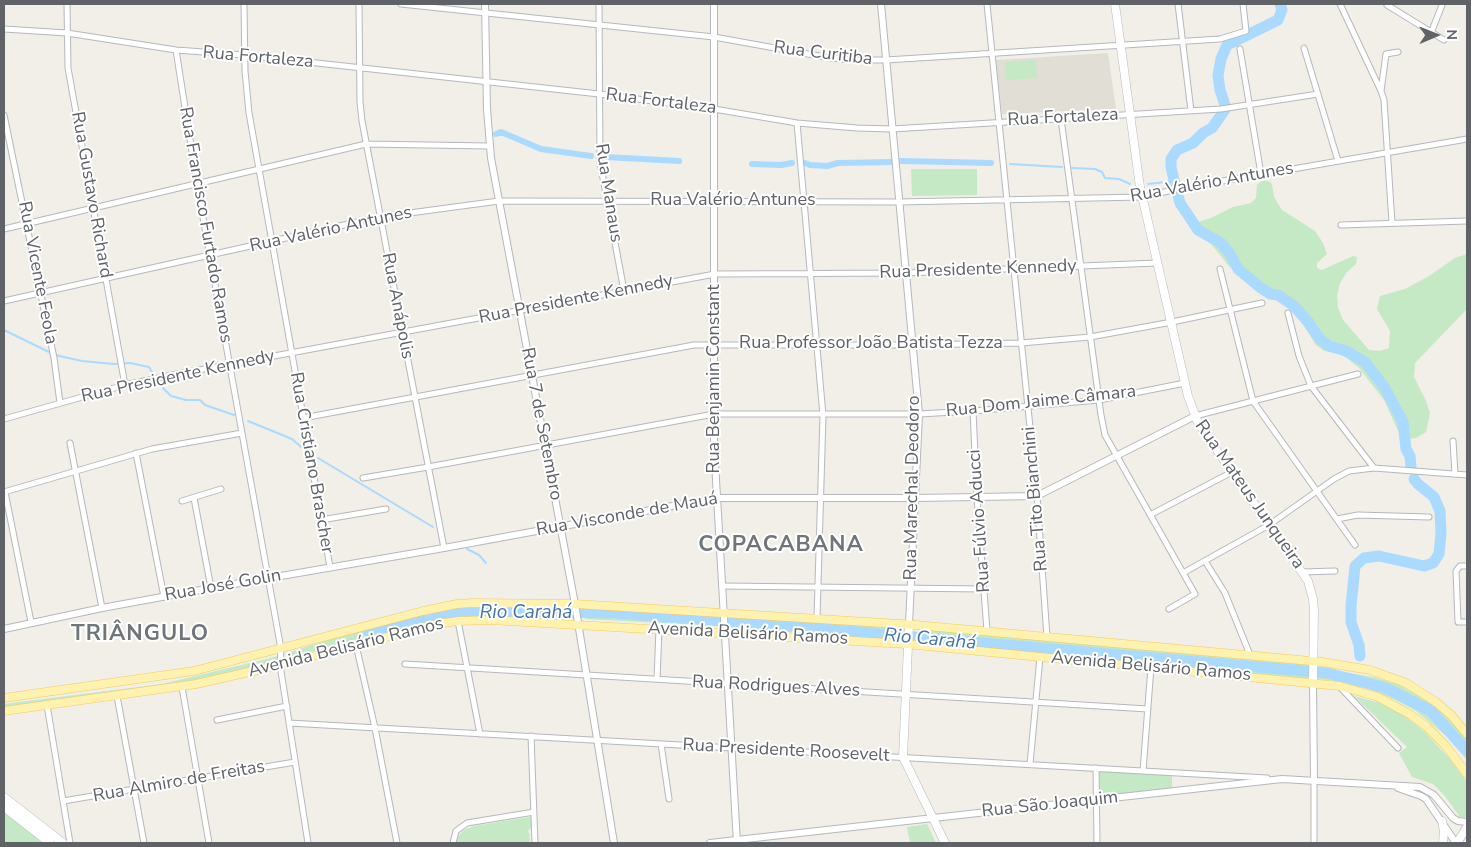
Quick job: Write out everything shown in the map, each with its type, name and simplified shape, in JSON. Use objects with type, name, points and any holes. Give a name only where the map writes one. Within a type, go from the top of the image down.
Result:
[{"type":"main road","name":"Rua Mateus Junqueira","points":[[1115,4],[1142,197],[1185,383],[1195,416],[1308,581],[1313,599],[1312,681]]},
{"type":"main road","name":"Avenida Belisário Ramos","points":[[4,698],[188,672],[416,612],[473,602],[817,618],[1047,636],[1250,655],[1370,670],[1406,683],[1436,702],[1452,716],[1467,734]]},
{"type":"main road","name":"Avenida Belisário Ramos","points":[[4,711],[182,687],[280,665],[436,624],[491,620],[577,620],[659,629],[725,630],[908,642],[1040,657],[1312,681],[1340,686],[1378,697],[1411,715],[1427,727],[1445,745],[1467,774]]},
{"type":"main road","name":"Rua Marechal Deodoro","points":[[909,626],[903,757],[945,843]]},
{"type":"main road","points":[[4,797],[63,843]]},
{"type":"main road","points":[[4,807],[50,843]]},
{"type":"main road","points":[[1442,821],[1444,831],[1443,843]]},
{"type":"main road","points":[[1456,843],[1467,827]]},
{"type":"street","name":"Rua Gustavo Richard","points":[[67,4],[68,68],[125,385]]},
{"type":"street","name":"Rua Cristiano Brascher","points":[[244,4],[244,56],[249,113],[330,567]]},
{"type":"street","name":"Rua Anápolis","points":[[359,4],[360,102],[366,144],[444,548]]},
{"type":"street","name":"Rua Curitiba","points":[[401,4],[714,37],[830,58],[856,60],[992,54],[1220,39],[1246,31],[1243,4]]},
{"type":"street","name":"Rua 7 de Setembro","points":[[485,4],[489,146],[575,606],[614,843]]},
{"type":"street","name":"Rua Manaus","points":[[599,4],[599,150],[624,291]]},
{"type":"street","name":"Rua Benjamin Constant","points":[[714,4],[714,414],[716,498],[737,842]]},
{"type":"street","name":"Rua Marechal Deodoro","points":[[881,4],[918,414],[909,626]]},
{"type":"street","name":"Rua Tito Bianchini","points":[[986,4],[1037,496],[1047,636]]},
{"type":"street","points":[[1178,4],[1191,111]]},
{"type":"street","points":[[1340,4],[1381,91],[1385,108],[1392,223]]},
{"type":"street","points":[[1432,33],[1442,4]]},
{"type":"street","points":[[1387,6],[1444,40]]},
{"type":"street","name":"Rua Fortaleza","points":[[4,29],[67,34],[176,50],[599,94],[834,127],[892,129],[1221,109],[1318,94]]},
{"type":"street","points":[[1304,48],[1338,161]]},
{"type":"street","points":[[1240,49],[1261,174]]},
{"type":"street","name":"Rua Francisco Furtado Ramos","points":[[176,50],[209,255],[281,649],[280,665],[308,843]]},
{"type":"street","points":[[1381,91],[1386,54],[1398,52]]},
{"type":"street","name":"Rua Vicente Feola","points":[[4,115],[54,358],[60,403]]},
{"type":"street","points":[[1061,118],[1105,435],[1195,594],[1168,609]]},
{"type":"street","points":[[798,123],[823,415],[817,618]]},
{"type":"street","name":"Rua Valério Antunes","points":[[4,301],[380,217],[499,200],[899,202],[1142,197],[1182,188],[1467,139]]},
{"type":"street","points":[[4,229],[366,144],[489,146]]},
{"type":"street","points":[[1341,225],[1467,221]]},
{"type":"street","name":"Rua Presidente Kennedy","points":[[4,419],[125,385],[715,274],[906,273],[1158,263]]},
{"type":"street","points":[[1220,270],[1253,401],[1355,545]]},
{"type":"street","name":"Rua Professor João Batista Tezza","points":[[303,418],[678,348],[714,344],[912,345],[1021,343],[1090,337],[1172,322],[1262,302]]},
{"type":"street","points":[[1288,313],[1299,356],[1311,386],[1374,468]]},
{"type":"street","name":"Rua Visconde de Mauá","points":[[444,548],[716,498],[1037,496],[1195,416],[1358,374]]},
{"type":"street","name":"Rua Dom Jaime Câmara","points":[[363,478],[714,414],[918,414],[973,411],[1099,400],[1185,383]]},
{"type":"street","name":"Rua Fúlvio Aducci","points":[[973,411],[976,497],[987,631]]},
{"type":"street","points":[[31,622],[4,492],[136,453],[242,433]]},
{"type":"street","points":[[1453,441],[1455,474]]},
{"type":"street","points":[[70,443],[102,608]]},
{"type":"street","points":[[136,453],[164,597]]},
{"type":"street","points":[[1183,573],[1270,525],[1316,490],[1349,471],[1374,468],[1467,475]]},
{"type":"street","points":[[1150,515],[1232,472]]},
{"type":"street","points":[[182,501],[221,489]]},
{"type":"street","points":[[194,498],[212,588]]},
{"type":"street","points":[[322,520],[386,509]]},
{"type":"street","points":[[1337,519],[1358,515],[1429,517]]},
{"type":"street","name":"Rua José Golin","points":[[4,628],[212,588],[444,548]]},
{"type":"street","points":[[1205,561],[1228,600],[1250,655]]},
{"type":"street","points":[[1467,566],[1458,567],[1456,571],[1458,622],[1467,622]]},
{"type":"street","points":[[1302,572],[1334,571]]},
{"type":"street","points":[[722,586],[984,589]]},
{"type":"street","points":[[458,621],[480,734]]},
{"type":"street","points":[[657,679],[659,629]]},
{"type":"street","points":[[356,645],[375,728],[397,843]]},
{"type":"street","points":[[1030,764],[1040,657]]},
{"type":"street","name":"Rua Rodrigues Alves","points":[[405,664],[1148,709]]},
{"type":"street","points":[[1143,771],[1151,667]]},
{"type":"street","name":"Rua Mateus Junqueira","points":[[1312,681],[1314,843]]},
{"type":"street","points":[[1340,686],[1398,748]]},
{"type":"street","points":[[182,687],[209,843]]},
{"type":"street","points":[[117,696],[144,843]]},
{"type":"street","points":[[47,705],[70,843]]},
{"type":"street","points":[[216,720],[287,706]]},
{"type":"street","name":"Rua Presidente Roosevelt","points":[[289,723],[1282,779]]},
{"type":"street","points":[[531,736],[535,843]]},
{"type":"street","points":[[661,744],[669,798]]},
{"type":"street","name":"Rua Almiro de Freitas","points":[[63,801],[295,762]]},
{"type":"street","points":[[1096,768],[1097,843]]},
{"type":"street","name":"Rua São Joaquim","points":[[710,843],[737,842],[1282,779],[1420,787],[1434,795],[1453,818],[1458,821],[1467,822]]},
{"type":"street","name":"Rua São Joaquim","points":[[1390,786],[1421,796],[1430,804],[1456,843]]},
{"type":"street","points":[[453,843],[456,831],[467,823],[534,812]]},
{"type":"shaded area","points":[[1108,53],[1116,109],[1002,114],[996,60]]},
{"type":"green space","points":[[1036,60],[1037,78],[1006,80],[1005,62]]},
{"type":"green space","points":[[911,169],[977,169],[977,195],[912,196]]},
{"type":"green space","points":[[1262,181],[1268,181],[1272,184],[1274,197],[1282,210],[1315,231],[1323,243],[1327,254],[1317,263],[1317,268],[1322,270],[1353,256],[1357,257],[1356,264],[1347,272],[1340,283],[1337,295],[1338,308],[1343,320],[1369,350],[1380,351],[1389,348],[1390,331],[1377,309],[1380,296],[1405,289],[1429,276],[1455,258],[1467,254],[1467,309],[1415,363],[1414,377],[1430,413],[1426,432],[1416,438],[1408,439],[1399,433],[1384,400],[1359,368],[1338,353],[1324,351],[1316,345],[1298,317],[1287,306],[1274,297],[1258,292],[1250,286],[1229,266],[1211,244],[1192,228],[1195,223],[1211,218],[1233,207],[1251,203],[1256,198],[1257,185]]},
{"type":"green space","points":[[462,606],[571,607],[571,618],[489,616],[454,618],[422,624],[290,657],[290,652],[344,635],[410,616]]},
{"type":"green space","points":[[585,608],[718,616],[720,617],[720,626],[586,619],[582,610]]},
{"type":"green space","points":[[729,616],[909,627],[908,639],[731,629],[729,627]]},
{"type":"green space","points":[[918,629],[1309,665],[1308,679],[917,640]]},
{"type":"green space","points":[[279,656],[279,662],[177,686],[4,707],[4,704],[162,684]]},
{"type":"green space","points":[[1319,668],[1374,677],[1399,685],[1423,698],[1444,714],[1467,738],[1467,760],[1446,736],[1416,711],[1369,689],[1344,682],[1318,679]]},
{"type":"green space","points":[[1354,696],[1384,704],[1406,717],[1424,731],[1450,759],[1467,782],[1466,817],[1460,817],[1445,796],[1433,784],[1412,777],[1399,753],[1407,747]]},
{"type":"green space","points":[[1096,768],[1172,773],[1172,792],[1096,800]]},
{"type":"green space","points":[[4,812],[43,843],[4,843]]},
{"type":"green space","points":[[530,817],[532,827],[528,831],[530,836],[529,843],[456,843],[457,837],[464,830],[474,826]]},
{"type":"green space","points":[[927,824],[936,843],[910,843],[907,827]]},
{"type":"waterway","points":[[1280,4],[1282,10],[1278,20],[1227,45],[1221,59],[1218,75],[1220,90],[1226,108],[1212,128],[1203,133],[1193,143],[1177,150],[1171,159],[1176,189],[1180,203],[1198,230],[1221,243],[1230,254],[1238,269],[1270,294],[1278,295],[1294,306],[1319,338],[1329,346],[1346,351],[1365,362],[1385,388],[1403,422],[1406,449],[1410,456],[1411,467]]},
{"type":"waterway","points":[[496,134],[501,132],[541,149],[591,156]]},
{"type":"waterway","points":[[605,157],[679,161]]},
{"type":"waterway","points":[[901,161],[991,163]]},
{"type":"waterway","points":[[805,163],[827,166],[838,163],[891,162]]},
{"type":"waterway","points":[[752,164],[781,165],[792,163]]},
{"type":"waterway","points":[[1010,164],[1062,167]]},
{"type":"waterway","points":[[1072,168],[1095,169],[1102,172],[1105,178],[1119,179],[1130,184]]},
{"type":"waterway","points":[[1148,184],[1175,181]]},
{"type":"waterway","points":[[4,330],[51,353]]},
{"type":"waterway","points":[[55,355],[82,361],[114,364],[130,363],[149,367],[152,372]]},
{"type":"waterway","points":[[163,388],[171,396],[186,400],[200,400],[205,405],[234,415]]},
{"type":"waterway","points":[[248,421],[292,439],[301,447]]},
{"type":"waterway","points":[[318,458],[433,527]]},
{"type":"waterway","points":[[1360,656],[1359,645],[1351,622],[1355,566],[1364,558],[1379,556],[1424,566],[1433,563],[1439,554],[1441,533],[1440,511],[1434,497],[1414,479]]},
{"type":"waterway","points":[[467,549],[479,555],[486,563]]},
{"type":"waterway","name":"Rio Carahá","points":[[369,632],[453,613],[499,611],[616,613],[788,626],[1327,673],[1386,688],[1431,711],[1467,751]]},
{"type":"district","name":"COPACABANA","points":[[781,546]]},
{"type":"district","name":"TRIÂNGULO","points":[[140,635]]}]
